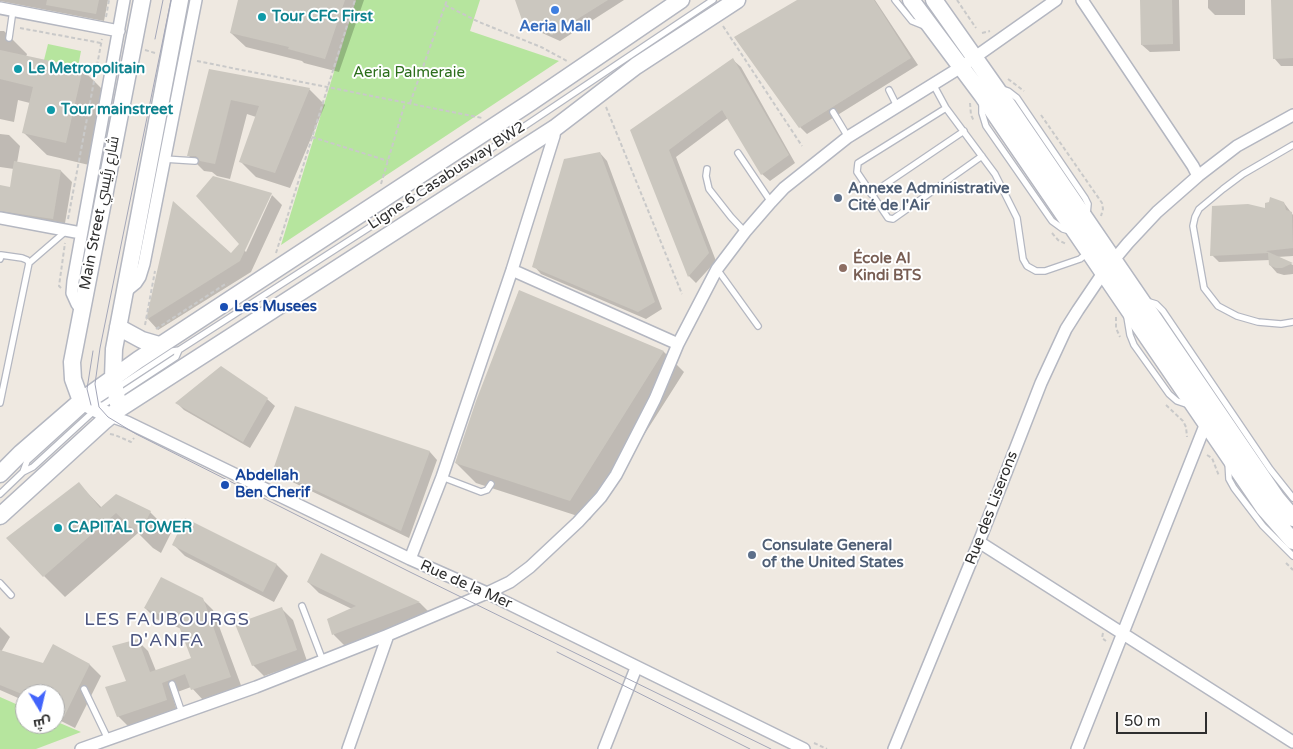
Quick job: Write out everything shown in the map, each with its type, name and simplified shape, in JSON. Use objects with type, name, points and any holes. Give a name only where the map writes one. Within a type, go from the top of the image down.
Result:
[{"type":"main road","name":"Main Street شارع رئيسي","points":[[107,403],[73,379],[72,362],[142,0]]},
{"type":"main road","points":[[107,403],[125,292],[177,57],[180,0]]},
{"type":"main road","points":[[0,516],[159,345],[501,122],[681,0]]},
{"type":"main road","points":[[0,474],[32,443],[107,403],[555,128],[636,66],[737,0]]},
{"type":"main road","points":[[912,0],[930,27],[967,62],[985,85],[1113,260],[1128,308],[1264,508],[1293,541]]},
{"type":"main road","points":[[940,2],[967,62]]},
{"type":"main road","points":[[1087,224],[1084,256],[1102,273],[1276,499],[1293,518]]},
{"type":"main road","points":[[118,327],[134,336],[159,345]]},
{"type":"street","name":"Main Street شارع رئيسي","points":[[81,309],[74,299],[72,287],[124,0]]},
{"type":"street","points":[[125,292],[136,282],[142,270],[164,160],[177,57],[196,0]]},
{"type":"street","points":[[81,749],[107,743],[388,635],[510,582],[530,567],[559,542],[601,497],[616,475],[638,434],[678,344],[718,268],[771,202],[784,188],[848,137],[967,62],[1056,0]]},
{"type":"street","points":[[1082,0],[1198,176]]},
{"type":"street","points":[[0,8],[119,31]]},
{"type":"street","name":"Rue des Liserons","points":[[894,749],[979,542],[1041,383],[1066,329],[1102,273],[1158,212],[1198,176],[1237,146],[1293,114]]},
{"type":"street","points":[[410,559],[442,477],[512,270],[555,128]]},
{"type":"street","points":[[0,218],[82,233]]},
{"type":"street","points":[[512,270],[678,344]]},
{"type":"street","name":"Rue de la Mer","points":[[107,403],[139,428],[410,559],[487,593],[636,668],[804,749]]},
{"type":"street","points":[[1077,749],[1206,423]]},
{"type":"street","points":[[979,542],[1122,635],[1293,742]]},
{"type":"street","points":[[348,749],[388,635]]},
{"type":"street","points":[[604,749],[636,668]]},
{"type":"lane","name":"Ligne 6 Casabusway BW2","points":[[0,494],[23,472],[27,461],[107,403],[176,357],[179,350],[468,164],[713,0]]},
{"type":"lane","points":[[895,0],[912,21],[920,26],[930,27]]},
{"type":"lane","points":[[9,38],[13,10]]},
{"type":"lane","points":[[933,84],[946,108],[995,174],[1017,218],[1023,259],[1027,266],[1036,271],[1045,271],[1084,256]]},
{"type":"lane","points":[[985,85],[1008,91],[1014,95],[1088,204],[1087,224]]},
{"type":"lane","points":[[889,90],[897,106]]},
{"type":"lane","points":[[946,108],[858,163],[857,172],[888,218],[894,219],[982,156]]},
{"type":"lane","points":[[833,112],[848,137]]},
{"type":"lane","points":[[871,194],[964,131]]},
{"type":"lane","points":[[1293,145],[1222,189],[1199,209],[1194,217],[1193,226],[1204,288],[1218,306],[1236,316],[1258,322],[1281,324],[1293,322]]},
{"type":"lane","points":[[738,153],[771,202]]},
{"type":"lane","points":[[164,160],[195,161]]},
{"type":"lane","points":[[707,169],[707,183],[713,195],[745,232]]},
{"type":"lane","points":[[0,403],[30,263],[66,231]]},
{"type":"lane","points":[[0,256],[22,258],[30,263]]},
{"type":"lane","points":[[718,268],[758,326]]},
{"type":"lane","points":[[1128,308],[1151,302],[1163,311],[1270,469],[1293,498]]},
{"type":"lane","points":[[1230,458],[1228,473],[1231,484],[1264,526],[1293,556]]},
{"type":"lane","points":[[442,477],[478,492],[484,492],[491,484]]},
{"type":"lane","points":[[0,583],[11,594]]},
{"type":"lane","points":[[302,606],[322,661]]},
{"type":"lane","points":[[172,684],[182,713]]},
{"type":"lane","points":[[84,689],[107,743]]},
{"type":"path","points":[[63,294],[59,286],[66,231],[109,0]]},
{"type":"path","points":[[276,253],[355,0]]},
{"type":"path","points":[[410,103],[447,0]]},
{"type":"path","points":[[956,0],[976,28]]},
{"type":"path","points":[[445,5],[479,22],[541,47],[570,62]]},
{"type":"path","points":[[720,22],[802,146]]},
{"type":"path","points":[[10,26],[101,43]]},
{"type":"path","points":[[134,48],[501,122]]},
{"type":"path","points":[[975,122],[971,114],[969,97],[964,89],[985,85],[995,69],[1002,77],[1022,88],[1028,96]]},
{"type":"path","points":[[603,100],[682,294]]},
{"type":"path","points":[[379,189],[405,102]]},
{"type":"path","points":[[1039,113],[1102,203],[1103,209],[1087,224]]},
{"type":"path","points":[[312,137],[388,161]]},
{"type":"path","points":[[1047,226],[1058,240],[1074,248],[1084,256]]},
{"type":"path","points":[[1121,338],[1116,328],[1128,308]]},
{"type":"path","points":[[1162,399],[1185,424],[1187,440]]},
{"type":"path","points":[[131,442],[139,428]]},
{"type":"path","points":[[1202,457],[1204,455],[1210,456],[1221,480]]},
{"type":"path","points":[[1282,558],[1293,570]]},
{"type":"green space","name":"Aeria Palmeraie","points":[[356,0],[480,0],[470,31],[559,61],[281,245]]},
{"type":"green space","points":[[48,44],[81,51],[78,67],[44,60]]},
{"type":"green space","points":[[0,697],[15,704],[15,734],[65,734],[65,725],[81,732],[36,749],[0,749]]},
{"type":"building","points":[[47,0],[99,0],[96,14],[46,5]]},
{"type":"building","points":[[238,0],[345,0],[325,59],[288,49],[289,47],[230,33]]},
{"type":"building","name":"Aeria Mall","points":[[515,0],[608,0],[552,35],[522,20]]},
{"type":"building","points":[[797,0],[874,0],[911,58],[799,128],[734,37]]},
{"type":"building","points":[[1140,0],[1172,0],[1173,44],[1141,45]]},
{"type":"building","points":[[1271,0],[1293,0],[1293,58],[1273,59]]},
{"type":"building","name":"Tour mainstreet","points":[[0,50],[83,68],[66,143],[22,133],[33,87],[0,79]]},
{"type":"building","points":[[733,58],[789,155],[761,175],[722,110],[669,150],[709,253],[688,277],[630,130]]},
{"type":"building","points":[[209,69],[310,88],[275,173],[239,162],[259,106],[231,100],[215,164],[200,161],[196,156],[187,156]]},
{"type":"building","points":[[600,152],[655,302],[638,312],[532,267],[564,159]]},
{"type":"building","points":[[14,161],[61,170],[53,219],[0,211],[0,185],[10,187]]},
{"type":"building","points":[[213,176],[272,193],[240,261],[146,320],[173,201],[231,253],[239,244],[196,196]]},
{"type":"building","points":[[1270,197],[1284,202],[1286,210],[1292,212],[1293,248],[1266,251],[1293,263],[1282,268],[1276,268],[1269,265],[1268,253],[1210,256],[1212,206],[1248,204],[1265,208],[1265,203],[1269,202]]},
{"type":"building","points":[[519,290],[664,351],[570,501],[455,463],[476,401]]},
{"type":"building","points":[[221,366],[268,398],[243,442],[175,403]]},
{"type":"building","points":[[295,406],[430,451],[401,531],[273,470]]},
{"type":"building","name":"CAPITAL TOWER","points":[[79,482],[100,508],[116,494],[151,511],[140,533],[116,513],[43,577],[6,538]]},
{"type":"building","points":[[185,518],[277,564],[263,592],[172,545]]},
{"type":"building","points":[[321,553],[420,602],[332,635],[327,619],[356,606],[307,582]]},
{"type":"building","points":[[161,577],[203,598],[231,677],[191,690],[185,674],[162,683],[167,700],[117,717],[105,687],[126,681],[112,646],[138,639],[150,672],[191,658],[177,621],[144,608]]},
{"type":"building","points":[[282,607],[297,650],[252,666],[235,624]]},
{"type":"building","points":[[53,644],[90,664],[65,715],[65,684],[15,684],[15,691],[0,685],[0,650],[43,663]]},
{"type":"tram line","points":[[155,39],[163,0]]},
{"type":"tram line","points":[[171,0],[100,348],[95,384],[99,407],[108,417],[136,434],[410,572],[771,749]]},
{"type":"tram line","points":[[91,405],[87,389],[93,351]]},
{"type":"tram line","points":[[557,652],[750,749]]},
{"type":"place","name":"Aeria Mall","points":[[555,10]]},
{"type":"place","name":"Tour CFC First","points":[[262,17]]},
{"type":"place","name":"Le Metropolitain","points":[[18,69]]},
{"type":"place","name":"Tour mainstreet","points":[[51,110]]},
{"type":"place","name":"Annexe Administrative Cité de l'Air","points":[[838,198]]},
{"type":"place","name":"École Al Kindi BTS","points":[[843,268]]},
{"type":"place","name":"Les Musees","points":[[224,307]]},
{"type":"place","name":"Abdellah Ben Cherif","points":[[225,485]]},
{"type":"place","name":"CAPITAL TOWER","points":[[58,528]]},
{"type":"place","name":"Consulate General of the United States","points":[[752,555]]},
{"type":"district","name":"LES FAUBOURGS D'ANFA","points":[[167,630]]}]
